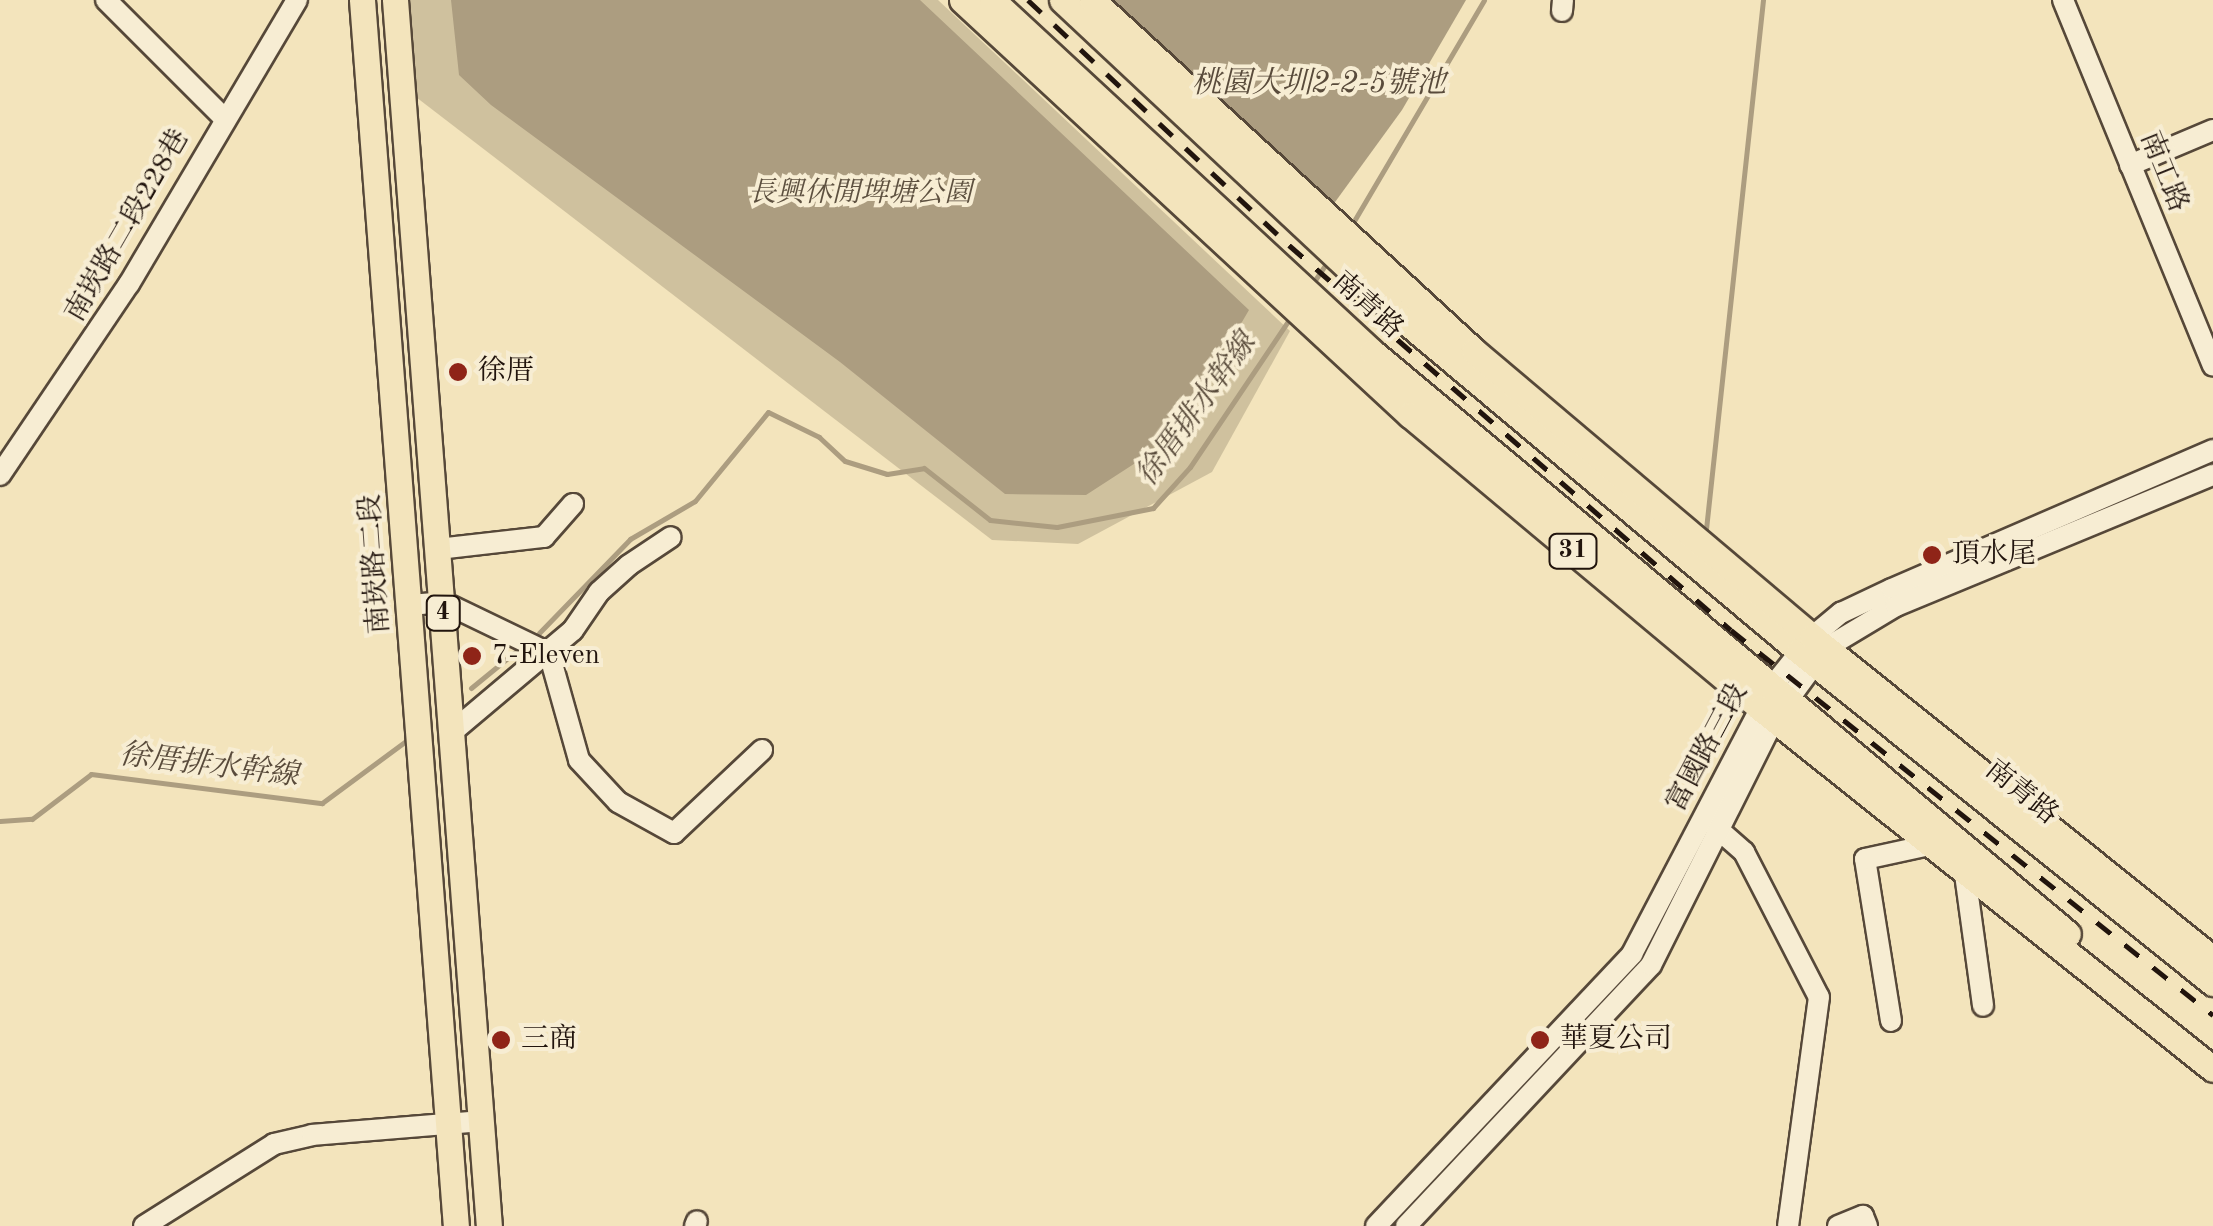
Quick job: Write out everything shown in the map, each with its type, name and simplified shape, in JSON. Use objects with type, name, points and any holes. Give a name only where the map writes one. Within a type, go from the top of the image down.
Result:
[{"type":"main road","name":"南崁路二段","points":[[362,0],[456,1226]]},
{"type":"main road","name":"4","points":[[395,0],[489,1226]]},
{"type":"main road","name":"31","points":[[962,0],[1410,415],[1631,600],[1773,704],[1965,874],[2213,1069]]},
{"type":"main road","name":"南青路","points":[[989,0],[1026,60]]},
{"type":"main road","name":"南青路","points":[[989,0],[1372,352],[1714,642],[1773,704],[2213,1048]]},
{"type":"main road","name":"南青路","points":[[1062,0],[1472,376],[1813,650],[2213,983]]},
{"type":"main road","name":"31","points":[[1092,3],[1418,302],[1813,650],[2213,959]]},
{"type":"main road","name":"南青路","points":[[1418,302],[1472,376]]},
{"type":"main road","name":"南青路","points":[[1631,600],[1714,642]]},
{"type":"street","points":[[106,0],[223,117]]},
{"type":"street","name":"南崁路二段228巷","points":[[0,475],[129,284],[223,117],[297,0]]},
{"type":"street","name":"南工路","points":[[2063,0],[2213,365]]},
{"type":"street","points":[[2130,165],[2213,130]]},
{"type":"street","name":"富國路三段","points":[[1376,1226],[1632,954],[1710,823],[1773,704],[1841,613],[2213,450]]},
{"type":"street","name":"富國路三段","points":[[1813,650],[1896,606],[2213,475]]},
{"type":"street","points":[[438,549],[544,537],[573,504]]},
{"type":"street","points":[[452,732],[549,652],[599,592],[671,537]]},
{"type":"street","points":[[410,605],[442,602],[549,652],[579,760],[618,802],[674,833],[762,750]]},
{"type":"street","points":[[1710,823],[1744,852],[1819,997],[1788,1226]]},
{"type":"street","name":"富國路三段","points":[[1406,1226],[1651,965],[1710,823]]},
{"type":"street","points":[[1891,1022],[1865,859],[1930,845]]},
{"type":"street","points":[[1965,874],[1983,1006]]},
{"type":"street","points":[[1486,1108],[1505,1122]]},
{"type":"street","points":[[144,1226],[274,1144],[312,1135],[481,1122]]},
{"type":"street","points":[[1838,1226],[1864,1216],[1867,1226]]},
{"type":"green space","name":"長興休閒埤塘公園","points":[[406,0],[938,0],[1290,331],[1212,472],[1078,544],[992,540],[412,94]]},
{"type":"water","name":"長興休閒埤塘公園","points":[[451,0],[920,0],[1249,310],[1174,438],[1086,495],[1005,494],[840,362],[491,105],[459,75]]},
{"type":"water","name":"桃園大圳2-2-5號池","points":[[1109,0],[1466,0],[1402,110],[1330,209]]},
{"type":"waterway","name":"徐厝排水幹線","points":[[1351,226],[1484,0]]},
{"type":"waterway","points":[[1706,529],[1763,0]]},
{"type":"waterway","name":"徐厝排水幹線","points":[[1313,283],[1327,262]]},
{"type":"waterway","name":"徐厝排水幹線","points":[[539,633],[630,539],[695,501],[768,412],[819,437],[845,461],[887,474],[924,468],[990,520],[1057,527],[1153,508],[1190,467],[1290,318]]},
{"type":"waterway","name":"徐厝排水幹線","points":[[471,688],[515,652]]},
{"type":"waterway","name":"徐厝排水幹線","points":[[0,821],[32,819],[91,774],[322,803],[407,740]]},
{"type":"railway","points":[[1028,0],[1289,245],[1731,630],[2213,1015]]},
{"type":"place","name":"徐厝","points":[[458,372]]},
{"type":"place","name":"頂水尾","points":[[1932,555]]},
{"type":"place","name":"7-Eleven","points":[[472,656]]},
{"type":"place","name":"三商","points":[[501,1040]]},
{"type":"place","name":"華夏公司","points":[[1540,1040]]}]
